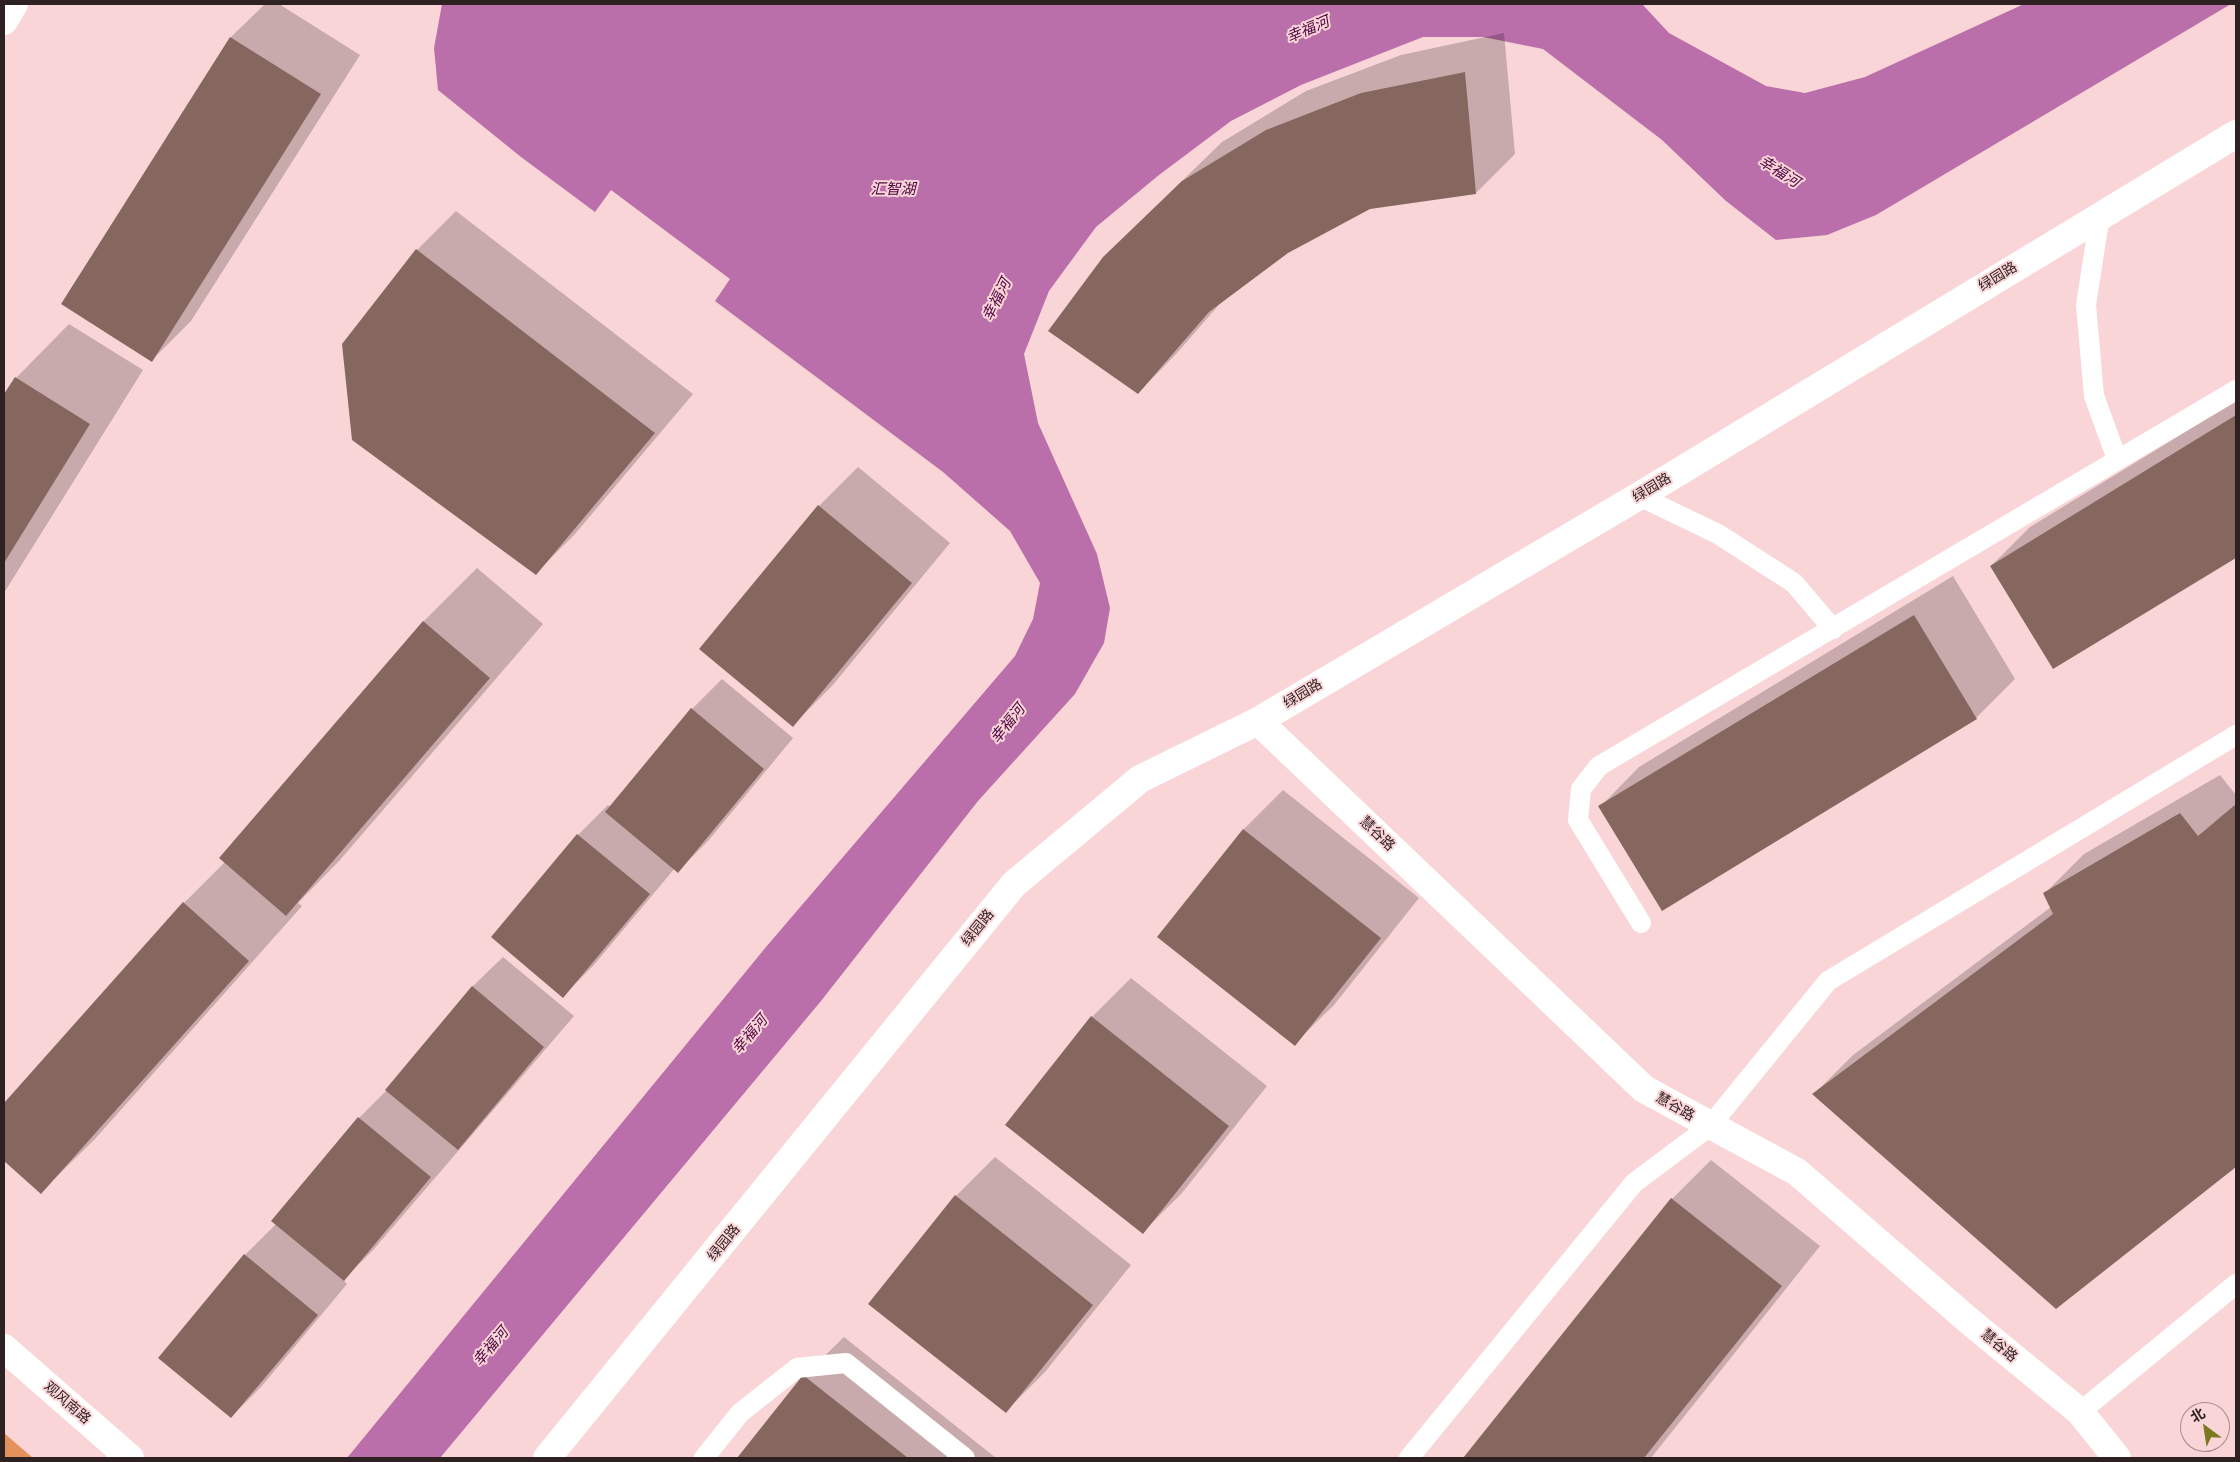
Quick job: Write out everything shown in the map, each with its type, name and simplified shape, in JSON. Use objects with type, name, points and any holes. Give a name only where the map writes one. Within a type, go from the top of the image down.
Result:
[{"type":"street","points":[[4,21],[14,4]]},
{"type":"street","name":"绿园路","points":[[547,1458],[1014,884],[1140,780],[1258,721],[1639,496],[2236,134]]},
{"type":"street","name":"慧谷路","points":[[1258,721],[1644,1089],[1797,1172],[1968,1320],[2080,1412],[2117,1458]]},
{"type":"street","name":"观风南路","points":[[4,1348],[130,1458]]},
{"type":"lane","points":[[2100,215],[2086,305],[2094,396],[2117,459]]},
{"type":"lane","points":[[1641,923],[1578,820],[1581,789],[1599,766],[2236,390]]},
{"type":"lane","points":[[1639,496],[1718,534],[1794,583],[1833,629]]},
{"type":"lane","points":[[1409,1458],[1634,1183],[1710,1126],[1828,981],[2236,735]]},
{"type":"lane","points":[[2080,1412],[2236,1284]]},
{"type":"lane","points":[[704,1458],[740,1413],[797,1368],[846,1363],[965,1458]]},
{"type":"shaded area","points":[[4,1433],[33,1458],[4,1458]]},
{"type":"water","points":[[442,4],[1642,4],[1669,33],[1766,86],[1805,93],[1865,77],[2024,4],[2231,4],[1876,215],[1827,235],[1776,240],[1726,201],[1662,140],[1543,49],[1483,37],[1423,37],[1301,85],[1231,121],[1159,175],[1096,227],[1049,291],[1024,354],[1038,423],[1097,554],[1110,608],[1104,643],[1075,694],[978,801],[821,1001],[440,1458],[347,1458],[766,947],[1015,656],[1033,619],[1040,583],[1010,531],[943,472],[715,301],[730,279],[611,190],[595,212],[521,157],[438,90],[434,48]]},
{"type":"building","points":[[230,37],[321,94],[152,362],[61,304]]},
{"type":"building","points":[[1465,72],[1476,194],[1370,209],[1288,253],[1209,312],[1138,394],[1048,331],[1103,257],[1182,181],[1266,130],[1361,93]]},
{"type":"building","points":[[416,249],[655,433],[536,575],[352,440],[342,344]]},
{"type":"building","points":[[15,377],[90,424],[4,563],[4,394]]},
{"type":"building","points":[[2236,415],[2236,558],[2053,669],[1990,566]]},
{"type":"building","points":[[818,505],[912,583],[793,727],[699,649]]},
{"type":"building","points":[[1914,615],[1977,719],[1662,911],[1598,806]]},
{"type":"building","points":[[423,621],[490,678],[286,916],[219,858]]},
{"type":"building","points":[[691,708],[764,769],[678,873],[605,812]]},
{"type":"building","points":[[2236,804],[2236,1167],[2056,1309],[1812,1094],[2053,914],[2043,893],[2180,813],[2198,836]]},
{"type":"building","points":[[1243,829],[1381,938],[1295,1046],[1157,937]]},
{"type":"building","points":[[577,834],[650,894],[563,998],[491,937]]},
{"type":"building","points":[[183,902],[249,961],[41,1194],[4,1161],[4,1103]]},
{"type":"building","points":[[472,986],[544,1047],[458,1150],[385,1090]]},
{"type":"building","points":[[1091,1016],[1229,1126],[1143,1234],[1005,1125]]},
{"type":"building","points":[[358,1117],[431,1177],[344,1281],[271,1221]]},
{"type":"building","points":[[955,1195],[1093,1305],[1006,1413],[868,1304]]},
{"type":"building","points":[[1671,1198],[1782,1286],[1644,1458],[1463,1458]]},
{"type":"building","points":[[244,1254],[318,1315],[231,1418],[158,1358]]},
{"type":"building","points":[[803,1375],[908,1458],[737,1458]]},
{"type":"water label","name":"幸福河","points":[[1308,30]]},
{"type":"water label","name":"幸福河","points":[[1779,172]]},
{"type":"water label","name":"汇智湖","points":[[893,190]]},
{"type":"water label","name":"幸福河","points":[[997,300]]},
{"type":"water label","name":"幸福河","points":[[1008,724]]},
{"type":"water label","name":"幸福河","points":[[750,1035]]},
{"type":"water label","name":"幸福河","points":[[491,1347]]}]
